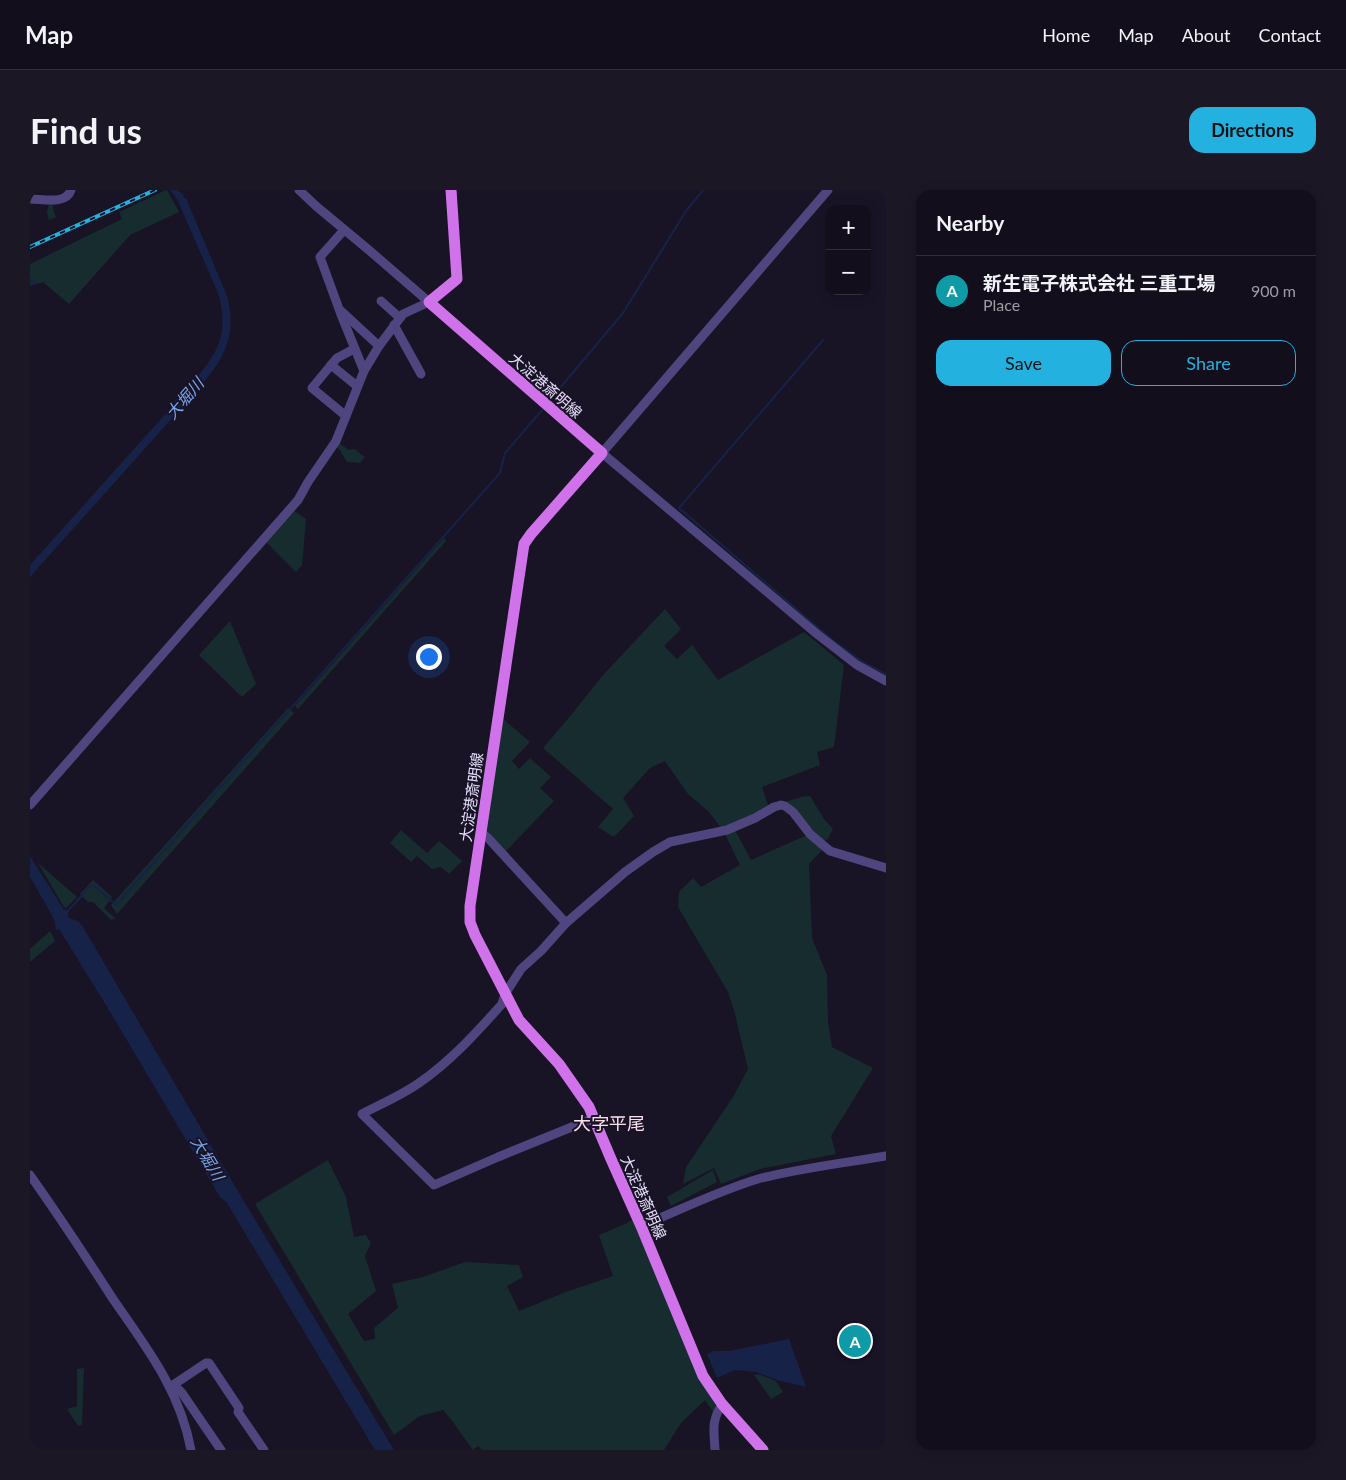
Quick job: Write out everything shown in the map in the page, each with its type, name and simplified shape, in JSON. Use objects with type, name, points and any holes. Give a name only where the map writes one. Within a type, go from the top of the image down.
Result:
[{"type":"main road","points":[[429,302],[457,278],[451,190]]},
{"type":"main road","name":"大淀港斎明線","points":[[429,302],[602,453],[524,544],[470,906],[470,922],[519,1020],[559,1064],[586,1102],[641,1226],[703,1376],[722,1404],[763,1450]]},
{"type":"street","points":[[30,199],[64,199],[72,190]]},
{"type":"street","points":[[30,805],[298,500],[336,441],[357,386],[379,346],[397,322],[412,309],[429,302],[299,190]]},
{"type":"street","points":[[828,190],[602,453],[817,634],[857,665],[885,679]]},
{"type":"street","points":[[344,230],[320,257],[364,371]]},
{"type":"street","points":[[381,301],[397,322],[421,374]]},
{"type":"street","points":[[340,309],[379,346]]},
{"type":"street","points":[[346,416],[312,388],[338,358],[354,349]]},
{"type":"street","points":[[331,366],[357,386]]},
{"type":"street","points":[[594,1118],[434,1185],[362,1114],[419,1083],[457,1052],[502,1004],[505,994],[521,969],[541,951],[566,923],[625,872],[670,842],[727,830],[755,818],[774,807],[785,806],[793,812],[810,834],[830,851],[886,868]]},
{"type":"street","points":[[481,832],[566,923]]},
{"type":"street","points":[[641,1226],[756,1180],[886,1156]]},
{"type":"street","points":[[30,1175],[151,1354],[170,1387],[183,1420],[191,1450]]},
{"type":"street","points":[[170,1387],[206,1363],[209,1363],[239,1408],[238,1412],[264,1450]]},
{"type":"street","points":[[170,1387],[178,1389],[182,1393],[221,1450]]},
{"type":"street","points":[[715,1450],[714,1421],[722,1404]]},
{"type":"green space","points":[[166,190],[179,212],[130,235],[69,304],[43,282],[30,286],[30,264],[122,219],[119,212]]},
{"type":"green space","points":[[49,202],[53,202],[53,210],[56,217],[49,220],[47,213]]},
{"type":"green space","points":[[339,443],[349,450],[355,449],[365,457],[360,463],[347,462],[337,448]]},
{"type":"green space","points":[[294,511],[306,519],[302,565],[296,572],[266,542]]},
{"type":"green space","points":[[444,538],[446,541],[298,709],[295,706]]},
{"type":"green space","points":[[665,609],[681,629],[664,646],[677,659],[692,645],[718,680],[804,632],[844,665],[834,747],[817,752],[820,765],[762,787],[768,805],[752,815],[721,828],[709,812],[688,794],[665,761],[650,768],[623,798],[634,816],[615,836],[612,836],[598,827],[613,809],[543,748],[604,674]]},
{"type":"green space","points":[[230,621],[256,684],[242,697],[199,655]]},
{"type":"green space","points":[[288,708],[294,713],[117,914],[111,905]]},
{"type":"green space","points":[[501,717],[530,742],[512,761],[519,769],[530,758],[551,777],[540,788],[554,801],[506,851],[484,831]]},
{"type":"green space","points":[[810,796],[824,819],[833,829],[827,840],[819,839],[816,844],[822,850],[809,864],[812,938],[827,975],[828,1022],[832,1047],[873,1068],[831,1136],[836,1154],[760,1169],[721,1184],[714,1168],[683,1184],[686,1167],[733,1097],[748,1069],[728,992],[678,907],[679,892],[693,878],[701,887],[740,865],[725,834],[735,830],[751,860],[807,835],[785,802]]},
{"type":"green space","points":[[401,830],[427,853],[439,841],[462,861],[449,874],[441,867],[432,869],[417,856],[411,862],[390,843]]},
{"type":"green space","points":[[38,863],[77,897],[66,908],[64,907]]},
{"type":"green space","points":[[93,880],[112,897],[104,908],[116,919],[111,920],[93,902],[88,902],[80,894]]},
{"type":"green space","points":[[50,931],[55,941],[30,962],[30,949]]},
{"type":"green space","points":[[328,1160],[346,1197],[354,1237],[366,1235],[371,1243],[365,1256],[376,1291],[348,1314],[364,1341],[375,1339],[374,1328],[398,1308],[392,1284],[423,1277],[465,1262],[519,1265],[523,1277],[507,1286],[519,1311],[613,1276],[599,1235],[633,1219],[715,1403],[713,1412],[705,1400],[681,1423],[664,1450],[482,1450],[478,1446],[473,1450],[443,1410],[420,1416],[394,1435],[255,1204]]},
{"type":"green space","points":[[713,1170],[717,1182],[671,1206],[667,1197]]},
{"type":"green space","points":[[84,1368],[82,1425],[78,1426],[67,1409],[77,1406],[77,1369]]},
{"type":"green space","points":[[758,1374],[776,1381],[783,1392],[771,1399],[754,1375]]},
{"type":"water","name":"大堀川","points":[[170,190],[177,190],[186,198],[227,296],[230,313],[228,342],[216,367],[186,402],[185,406],[30,577],[30,565],[169,410],[171,405],[200,373],[216,351],[222,325],[222,310],[218,293],[177,199]]},
{"type":"water","name":"大堀川","points":[[30,856],[64,910],[67,910],[78,899],[79,901],[68,912],[68,917],[79,922],[83,927],[236,1188],[394,1450],[375,1450],[227,1203],[220,1197],[106,1005],[59,929],[56,930],[53,917],[30,877]]},
{"type":"water","points":[[789,1339],[806,1387],[777,1380],[756,1372],[735,1370],[717,1378],[707,1354],[714,1351],[729,1351]]},
{"type":"waterway","points":[[549,401],[623,313],[686,211],[703,190]]},
{"type":"waterway","points":[[30,278],[35,283],[30,285]]},
{"type":"waterway","points":[[823,340],[679,508],[831,639],[864,663],[886,674]]},
{"type":"waterway","points":[[77,901],[91,886],[95,886],[116,905],[500,473],[505,453],[542,410]]},
{"type":"railway","points":[[30,247],[155,190]]},
{"type":"place","name":"新生電子株式会社 三重工場","points":[[855,1341]]},
{"type":"district","name":"大字平尾","points":[[609,1123]]}]
